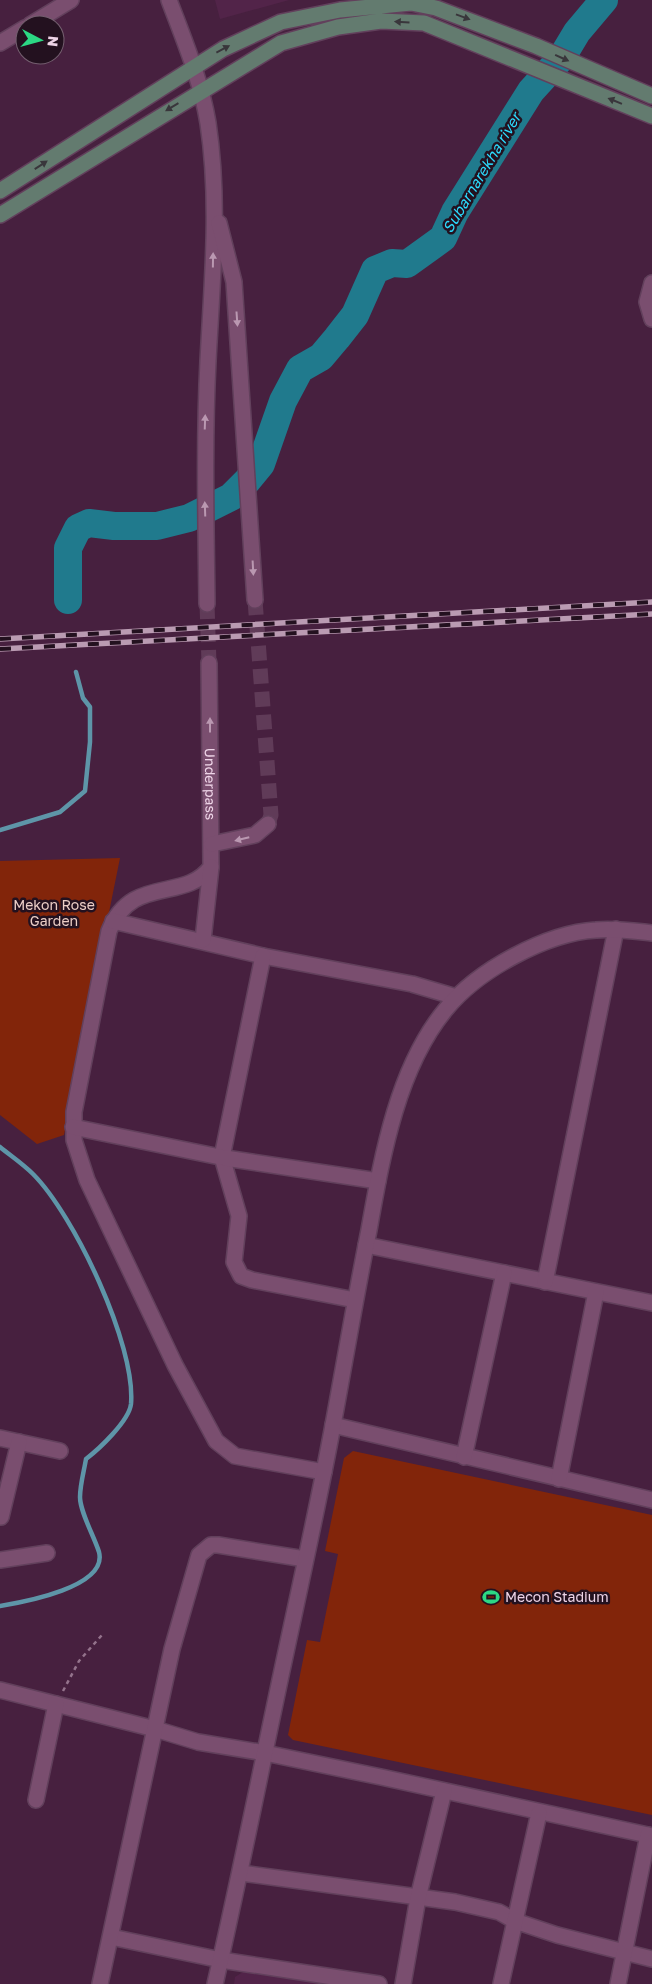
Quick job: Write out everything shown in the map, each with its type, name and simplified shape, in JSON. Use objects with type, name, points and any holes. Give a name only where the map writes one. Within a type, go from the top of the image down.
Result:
[{"type":"main road","points":[[0,191],[223,49],[281,22],[340,10],[411,4],[438,4],[652,96]]},
{"type":"main road","points":[[0,215],[200,90],[281,43],[338,28],[381,21],[424,23],[652,116]]},
{"type":"street","points":[[46,15],[71,0]]},
{"type":"street","points":[[169,0],[194,66],[209,130],[214,202],[204,470],[208,604]]},
{"type":"street","points":[[0,43],[15,34]]},
{"type":"street","points":[[214,202],[234,282],[248,465],[255,600]]},
{"type":"street","points":[[652,284],[647,302],[652,319]]},
{"type":"street","name":"Underpass","points":[[203,940],[212,844],[209,662]]},
{"type":"street","points":[[212,844],[255,836],[268,824]]},
{"type":"street","points":[[211,867],[203,877],[195,881],[160,890],[130,902],[113,921],[109,931],[78,1084],[73,1127],[77,1155],[87,1180],[175,1365],[216,1441],[235,1456],[324,1472]]},
{"type":"street","points":[[113,921],[203,940],[263,956],[412,984],[456,997]]},
{"type":"street","points":[[215,1984],[324,1472],[378,1181],[399,1098],[429,1034],[444,1011],[456,997],[503,964],[547,941],[572,933],[616,929],[652,933]]},
{"type":"street","points":[[545,1282],[616,929]]},
{"type":"street","points":[[263,956],[222,1157],[239,1216],[234,1262],[241,1276],[356,1300]]},
{"type":"street","points":[[73,1127],[222,1157],[378,1181]]},
{"type":"street","points":[[366,1245],[652,1303]]},
{"type":"street","points":[[464,1457],[504,1273]]},
{"type":"street","points":[[559,1479],[596,1292]]},
{"type":"street","points":[[333,1425],[652,1500]]},
{"type":"street","points":[[0,1438],[60,1451]]},
{"type":"street","points":[[1,1516],[20,1442]]},
{"type":"street","points":[[100,1984],[155,1729],[184,1602],[196,1562],[202,1550],[218,1544],[305,1559]]},
{"type":"street","points":[[0,1560],[47,1553]]},
{"type":"street","points":[[0,1690],[155,1729],[198,1742],[265,1752],[650,1836],[618,1984]]},
{"type":"street","points":[[36,1800],[56,1704]]},
{"type":"street","points":[[403,1984],[418,1898],[444,1791]]},
{"type":"street","points":[[501,1984],[540,1813]]},
{"type":"street","points":[[240,1873],[455,1902],[486,1908],[557,1935],[652,1959]]},
{"type":"street","points":[[110,1937],[221,1960],[379,1984]]},
{"type":"path","points":[[56,1704],[79,1661],[102,1635]]},
{"type":"shaded area","points":[[215,0],[289,0],[220,19]]},
{"type":"shaded area","points":[[251,1967],[331,1984],[234,1984],[235,1977]]},
{"type":"green space","name":"Mekon Rose Garden","points":[[120,858],[64,1135],[37,1144],[0,1115],[0,861]]},
{"type":"green space","name":"Mecon Stadium","points":[[353,1451],[652,1515],[652,1815],[293,1740],[288,1735],[307,1640],[320,1642],[338,1554],[325,1551],[344,1458]]},
{"type":"waterway","name":"Subarnarekha river","points":[[68,600],[68,548],[78,528],[89,523],[114,526],[157,526],[189,518],[231,497],[247,481],[261,464],[283,401],[300,369],[321,357],[355,315],[375,270],[392,263],[407,264],[443,238],[455,212],[531,91],[562,57],[577,32],[604,0]]},
{"type":"waterway","points":[[0,830],[60,812],[85,791],[90,742],[90,707],[83,698],[76,672]]},
{"type":"waterway","points":[[0,1147],[29,1170],[49,1193],[83,1249],[113,1316],[124,1349],[130,1379],[131,1404],[129,1411],[119,1426],[86,1459],[80,1497],[85,1517],[99,1552],[98,1564],[91,1575],[62,1591],[0,1606]]},
{"type":"tunnel","points":[[255,600],[271,815],[268,824]]},
{"type":"tunnel","points":[[207,604],[209,663]]},
{"type":"railway","points":[[0,639],[652,602]]},
{"type":"railway","points":[[0,649],[652,614]]},
{"type":"place","name":"Mecon Stadium","points":[[491,1597]]}]
